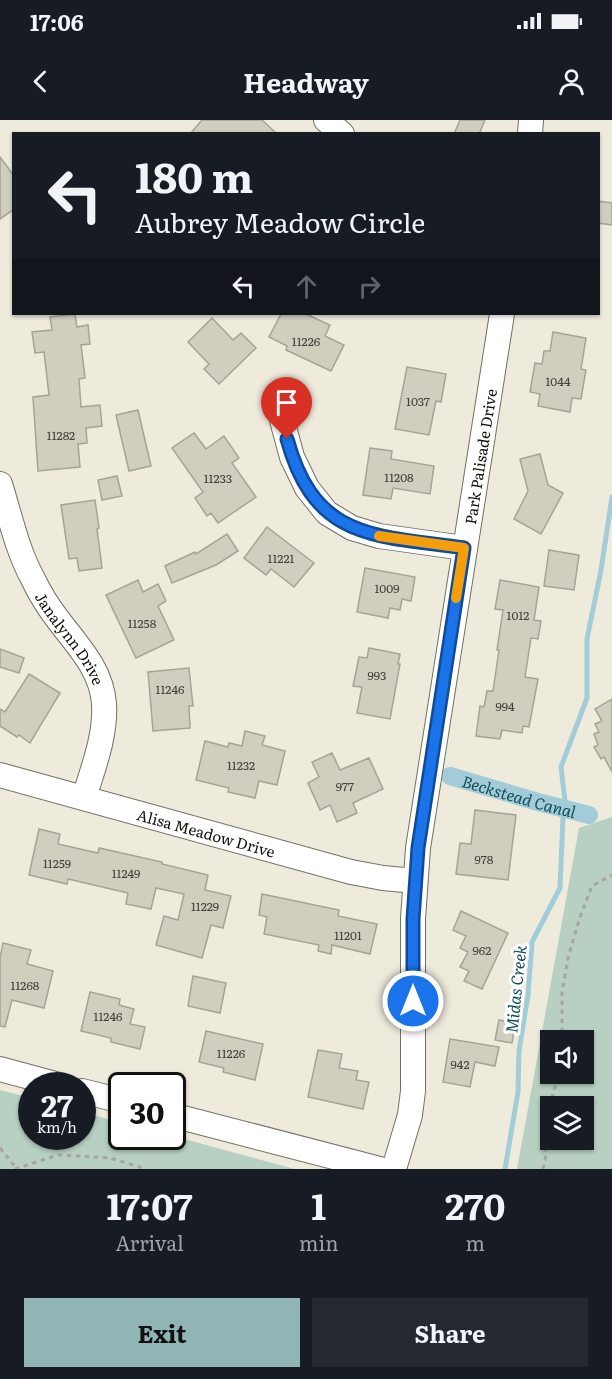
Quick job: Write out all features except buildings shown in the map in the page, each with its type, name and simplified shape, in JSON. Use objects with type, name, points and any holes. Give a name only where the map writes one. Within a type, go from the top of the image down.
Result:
[{"type":"street","points":[[326,120],[340,132]]},
{"type":"street","name":"Park Palisade Drive","points":[[394,1169],[410,1115],[413,1091],[413,919],[423,814],[501,315]]},
{"type":"street","points":[[282,420],[292,457],[307,488],[327,513],[352,528],[379,536],[464,548]]},
{"type":"street","name":"Janalynn Drive","points":[[0,484],[13,530],[32,578],[57,619],[88,658],[98,680],[104,704],[103,728],[84,798]]},
{"type":"street","name":"Alisa Meadow Drive","points":[[0,775],[351,872],[415,881]]},
{"type":"street","points":[[0,1069],[18,1074]]},
{"type":"street","points":[[186,1119],[380,1169]]},
{"type":"path","points":[[562,1030],[562,993],[568,958],[580,917],[592,886],[612,875]]},
{"type":"path","points":[[543,1169],[546,1155],[544,1131],[556,1084]]},
{"type":"path","points":[[0,1148],[16,1169],[58,1155],[110,1158],[146,1169]]},
{"type":"green space","points":[[612,817],[612,1169],[517,1169],[540,1042],[540,1084],[594,1084],[594,1030],[542,1030],[579,828]]},
{"type":"green space","points":[[0,1090],[18,1095],[18,1150],[96,1150],[96,1116],[108,1119],[108,1150],[186,1150],[186,1140],[295,1169],[0,1169]]},
{"type":"waterway","name":"Midas Creek","points":[[565,801],[561,767],[587,698],[587,639],[601,570],[612,497]]},
{"type":"waterway","name":"Beckstead Canal","points":[[450,776],[589,815]]},
{"type":"waterway","name":"Midas Creek","points":[[505,1169],[518,1092],[519,1051],[528,995],[532,942],[560,888],[563,817]]},
{"type":"slow traffic","points":[[379,536],[464,548],[456,598]]},
{"type":"route","points":[[287,439],[292,457],[307,488],[327,513],[352,528],[379,536],[464,548],[418,848],[413,919],[413,1001]]}]
